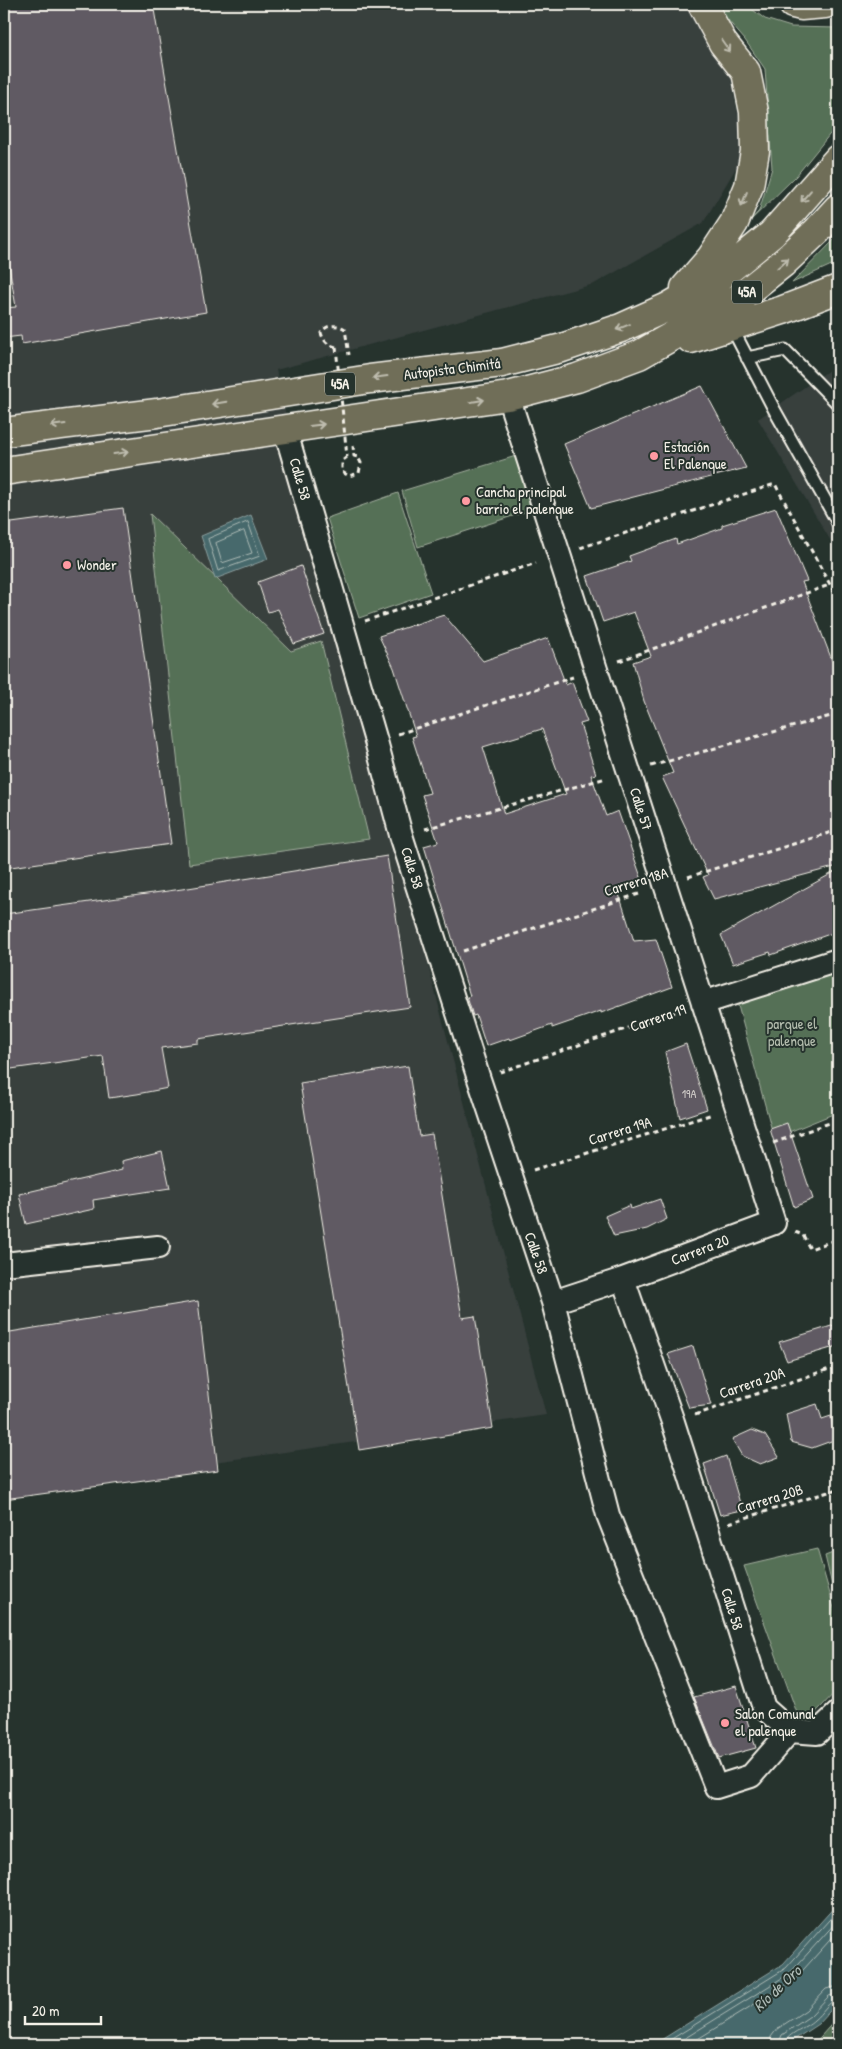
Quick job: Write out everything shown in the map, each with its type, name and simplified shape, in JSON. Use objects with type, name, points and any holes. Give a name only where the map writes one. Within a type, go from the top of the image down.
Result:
[{"type":"highway","points":[[668,307],[711,258],[734,224],[749,186],[755,151],[754,112],[746,72],[723,43],[702,4]]},
{"type":"highway","points":[[793,4],[801,6],[825,4]]},
{"type":"highway","name":"Autopista Chimitá","points":[[4,432],[157,413],[352,381],[502,363],[562,348],[621,328],[668,307],[721,276],[772,234],[838,159]]},
{"type":"highway","name":"45A","points":[[4,470],[508,396],[577,378],[639,356],[740,298],[783,263],[838,208]]},
{"type":"highway","points":[[639,356],[783,310],[838,289]]},
{"type":"street","name":"Calle 57","points":[[508,396],[774,1223]]},
{"type":"street","name":"Calle 58","points":[[285,429],[401,835],[553,1302],[608,1515],[716,1787],[751,1776],[790,1731],[764,1708],[673,1422],[624,1279]]},
{"type":"street","name":"Carrera 19","points":[[703,1003],[838,960]]},
{"type":"street","name":"Carrera 20","points":[[553,1302],[624,1279],[774,1223]]},
{"type":"street","points":[[4,1264],[158,1247]]},
{"type":"street","points":[[790,1731],[817,1733],[838,1712]]},
{"type":"lane","points":[[731,326],[838,522]]},
{"type":"lane","points":[[747,358],[785,350],[838,404]]},
{"type":"path","points":[[350,420],[354,456],[358,457],[361,463],[359,473],[349,476],[342,472],[342,461],[347,457],[336,347],[328,345],[321,333],[329,326],[338,325],[345,329],[348,338],[352,381]]},
{"type":"path","points":[[343,628],[775,484],[838,600]]},
{"type":"path","name":"Carrera 18A","points":[[441,958],[616,900],[666,886],[701,872],[838,830]]},
{"type":"path","name":"Carrera 19","points":[[479,1079],[703,1003]]},
{"type":"path","name":"Carrera 19A","points":[[511,1177],[736,1106]]},
{"type":"path","points":[[751,1150],[838,1120]]},
{"type":"path","points":[[774,1223],[803,1235],[810,1249],[838,1239]]},
{"type":"path","name":"Carrera 20A","points":[[673,1422],[838,1366]]},
{"type":"path","name":"Carrera 20B","points":[[708,1530],[838,1489]]},
{"type":"shaded area","points":[[4,4],[690,4],[727,56],[745,153],[703,223],[594,284],[276,370],[296,461],[546,1415],[4,1492]]},
{"type":"shaded area","points":[[838,364],[838,553],[758,419]]},
{"type":"green space","points":[[717,4],[745,4],[765,19],[791,27],[838,28],[838,124],[796,176],[747,224],[759,211],[772,168],[765,69],[745,40],[720,11]]},
{"type":"green space","points":[[838,236],[838,262],[792,283],[834,240]]},
{"type":"green space","name":"Cancha principal barrio el palenque","points":[[516,456],[531,510],[418,547],[402,491]]},
{"type":"green space","points":[[398,493],[431,593],[359,618],[327,518]]},
{"type":"green space","points":[[150,514],[291,651],[321,641],[369,839],[189,864]]},
{"type":"green space","name":"parque el palenque","points":[[838,973],[838,1112],[774,1138],[737,1002]]},
{"type":"green space","points":[[817,1549],[836,1615],[838,1615],[838,1689],[802,1727],[744,1566]]},
{"type":"green space","points":[[838,1551],[838,1606],[837,1606],[825,1556]]},
{"type":"green space","points":[[838,2017],[838,2045],[813,2045]]},
{"type":"water","points":[[251,515],[268,559],[215,579],[201,536]]},
{"type":"water","name":"Río de Oro","points":[[838,1903],[838,2002],[818,2024],[786,2045],[653,2045],[783,1964]]},
{"type":"building","points":[[4,4],[153,4],[206,312],[22,344],[21,336],[4,338],[4,308],[16,307],[4,236]]},
{"type":"building","name":"Estación El Palenque","points":[[702,386],[746,468],[591,508],[564,444]]},
{"type":"building","points":[[123,508],[171,844],[4,868],[4,524]]},
{"type":"building","points":[[776,508],[807,581],[802,582],[838,676],[838,866],[714,899],[703,877],[708,875],[662,777],[673,773],[644,701],[633,662],[651,656],[634,612],[603,622],[587,576],[631,561],[629,556],[676,539],[677,544],[722,528],[722,525]]},
{"type":"building","points":[[301,566],[324,634],[294,644],[278,609],[268,612],[258,582]]},
{"type":"building","points":[[444,615],[483,661],[548,638],[566,685],[572,682],[587,722],[580,724],[596,774],[591,775],[606,816],[618,811],[642,880],[617,888],[634,941],[656,939],[672,987],[601,1013],[601,1011],[552,1028],[552,1025],[510,1040],[509,1038],[486,1046],[476,1015],[473,1016],[467,997],[470,996],[424,846],[438,842],[422,795],[430,793],[412,737],[416,736],[394,668],[379,636]],"holes":[[[542,729],[566,794],[504,814],[483,747]]]},
{"type":"building","points":[[387,856],[410,1007],[198,1039],[198,1043],[161,1048],[168,1088],[137,1094],[109,1098],[103,1056],[4,1070],[4,914],[182,889]]},
{"type":"building","points":[[838,870],[838,931],[771,955],[770,952],[733,964],[721,935]]},
{"type":"building","points":[[686,1044],[707,1109],[680,1118],[665,1052]]},
{"type":"building","points":[[408,1066],[419,1136],[432,1134],[462,1318],[475,1316],[493,1428],[359,1450],[300,1083]]},
{"type":"building","points":[[787,1123],[813,1199],[794,1207],[770,1129]]},
{"type":"building","points":[[162,1151],[170,1188],[93,1200],[94,1209],[26,1224],[19,1194],[122,1170],[121,1161]]},
{"type":"building","points":[[660,1199],[667,1219],[647,1229],[614,1236],[605,1216],[630,1205],[631,1209]]},
{"type":"building","points":[[198,1301],[218,1470],[4,1499],[4,1333]]},
{"type":"building","points":[[838,1324],[838,1346],[787,1361],[779,1342]]},
{"type":"building","points":[[693,1346],[711,1405],[689,1408],[668,1354]]},
{"type":"building","points":[[817,1404],[822,1419],[831,1416],[834,1440],[812,1448],[791,1442],[786,1414]]},
{"type":"building","points":[[752,1430],[765,1435],[779,1457],[760,1464],[742,1456],[732,1439]]},
{"type":"building","points":[[726,1456],[742,1510],[720,1515],[704,1464]]},
{"type":"building","name":"Salon Comunal el palenque","points":[[736,1686],[756,1748],[719,1758],[694,1697]]},
{"type":"place","name":"Estación El Palenque","points":[[654,456]]},
{"type":"place","name":"Cancha principal barrio el palenque","points":[[466,501]]},
{"type":"place","name":"Wonder","points":[[67,565]]},
{"type":"place","name":"Salon Comunal el palenque","points":[[725,1723]]}]
